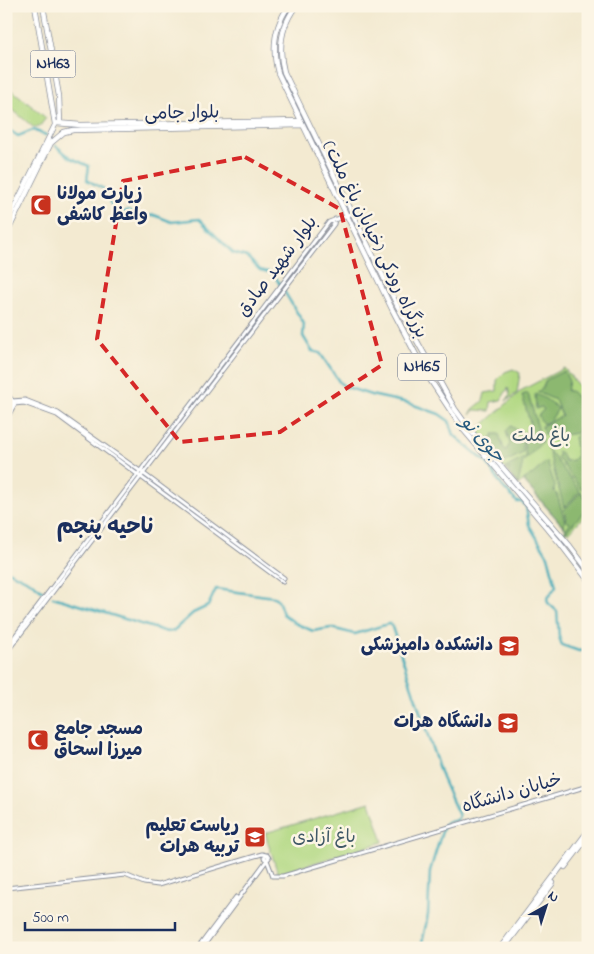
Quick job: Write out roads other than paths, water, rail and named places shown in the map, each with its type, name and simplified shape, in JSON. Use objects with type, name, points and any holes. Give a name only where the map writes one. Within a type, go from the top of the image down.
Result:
[{"type":"highway","name":"NH63","points":[[35,6],[54,126]]},
{"type":"highway","name":"NH63","points":[[43,6],[59,96],[62,134]]},
{"type":"highway","name":"NH65","points":[[289,6],[276,35],[275,62],[280,79],[300,123]]},
{"type":"highway","name":"بزرگراه رودکی (خیابان باغ ملت)","points":[[296,6],[283,31],[281,62],[293,94],[402,315],[455,409],[470,431],[570,546],[588,570]]},
{"type":"highway","points":[[6,224],[49,140],[54,126],[62,123]]},
{"type":"highway","name":"بلوار جامی","points":[[62,123],[300,123]]},
{"type":"highway","name":"بلوار جامی","points":[[62,134],[73,130],[300,123]]},
{"type":"highway","name":"بزرگراه رودکی (خیابان باغ ملت)","points":[[300,123],[396,317],[425,372],[450,412],[470,439],[569,554],[588,580]]},
{"type":"highway","points":[[54,126],[55,133],[62,134]]},
{"type":"highway","points":[[6,235],[51,143],[62,134]]},
{"type":"highway","points":[[6,394],[11,402],[6,419]]},
{"type":"highway","points":[[6,414],[11,402]]},
{"type":"highway","points":[[500,948],[588,831]]},
{"type":"highway","points":[[504,948],[588,837]]},
{"type":"street","points":[[345,215],[353,213]]},
{"type":"street","name":"بلوار شهید صادق","points":[[6,648],[334,224],[335,219],[345,215]]},
{"type":"street","points":[[11,402],[24,403],[56,415],[141,474],[284,580]]},
{"type":"street","name":"بلوار شهید صادق","points":[[6,653],[141,474]]},
{"type":"street","name":"خیابان دانشگاه","points":[[278,877],[588,786]]},
{"type":"street","points":[[6,888],[125,875],[144,883],[158,885],[262,854],[274,874],[278,877]]},
{"type":"street","points":[[266,858],[273,876],[278,877]]},
{"type":"street","points":[[200,948],[262,866],[266,858]]},
{"type":"street","points":[[200,948],[266,858]]},
{"type":"street","points":[[262,866],[267,864],[270,867]]},
{"type":"waterway","points":[[6,128],[18,136],[33,130],[46,135]]},
{"type":"waterway","name":"جوی نو","points":[[56,146],[71,158],[89,166],[87,180],[104,189],[107,198],[117,213],[127,211],[143,218],[154,215],[172,222],[199,219],[233,253],[247,257],[260,270],[273,273],[304,324],[303,336],[312,351],[320,353],[340,383],[346,387],[371,395],[408,403],[439,414],[449,421],[454,435],[487,463],[502,486],[517,502],[522,502],[526,507],[529,525],[548,556],[556,586],[547,599],[548,603],[557,611],[559,637],[562,645],[579,651],[588,650]]},
{"type":"waterway","points":[[6,570],[34,584],[44,592]]},
{"type":"waterway","points":[[53,597],[167,632],[173,631],[193,613],[208,606],[216,589],[274,597],[278,600],[283,614],[295,623],[313,631],[331,628],[355,634],[391,624],[442,778],[459,816],[457,820],[447,822],[444,825],[430,871],[428,915],[421,948]]},
{"type":"place","name":"زیارت مولانا واعظ کاشفی","points":[[41,205]]},
{"type":"place","name":"دانشکده دامپزشکی","points":[[509,646]]},
{"type":"place","name":"دانشگاه هرات","points":[[508,723]]},
{"type":"place","name":"مسجد جامع میرزا اسحاق","points":[[38,740]]},
{"type":"place","name":"ریاست تعلیم تربیه هرات","points":[[255,837]]},
{"type":"district","name":"ناحیه پنجم","points":[[105,528]]},
{"type":"park label","name":"باغ ملت","points":[[541,437]]},
{"type":"park label","name":"باغ آزادی","points":[[324,838]]}]
